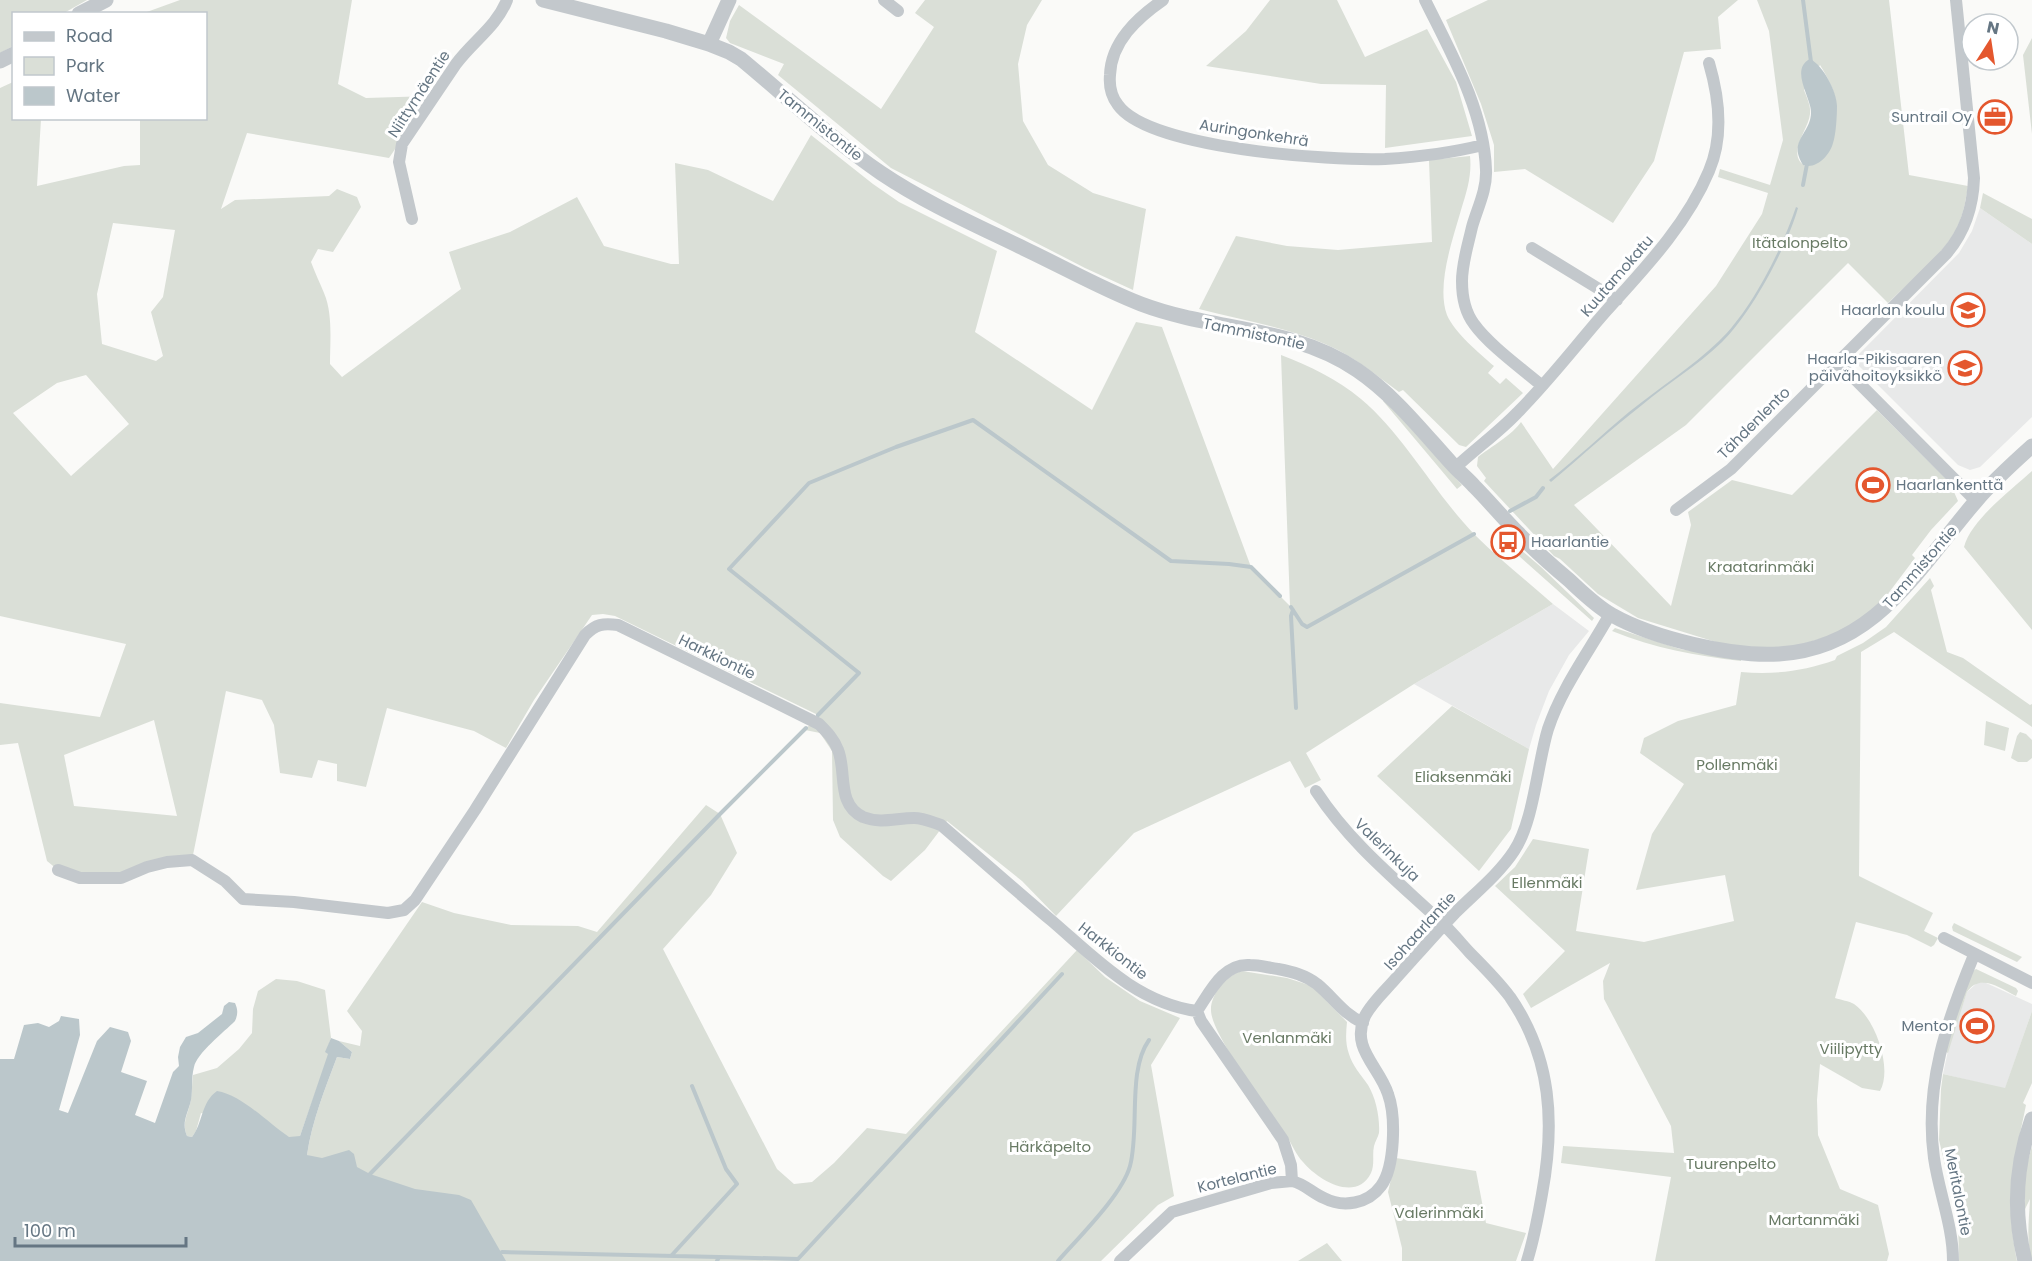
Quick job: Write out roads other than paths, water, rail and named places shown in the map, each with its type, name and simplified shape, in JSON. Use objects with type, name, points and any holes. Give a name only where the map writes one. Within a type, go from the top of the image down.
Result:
[{"type":"street","points":[[83,12],[106,0]]},
{"type":"street","name":"Niittymäentie","points":[[412,219],[399,162],[402,144],[460,58],[495,21],[507,0]]},
{"type":"street","name":"Tammistontie","points":[[543,0],[666,31],[729,52],[741,59],[880,173],[964,220],[1141,304],[1195,321],[1281,337],[1314,347],[1336,357],[1373,381],[1404,410],[1455,468],[1538,552],[1610,614],[1641,628],[1685,642],[1739,653],[1779,654],[1817,648],[1843,639],[1887,607],[1909,584],[1976,501],[2032,446]]},
{"type":"street","points":[[709,44],[729,0]]},
{"type":"street","points":[[884,0],[898,11]]},
{"type":"street","name":"Auringonkehrä","points":[[1163,0],[1142,16],[1129,30],[1113,55],[1110,70],[1109,84],[1119,107],[1148,125],[1185,138],[1240,150],[1341,160],[1427,156],[1483,145]]},
{"type":"street","points":[[1425,0],[1465,84],[1483,145],[1486,173],[1484,190],[1467,246],[1462,279],[1467,311],[1474,324],[1487,339],[1541,385]]},
{"type":"street","name":"Tähdenlento","points":[[1676,510],[1731,469],[1946,254],[1962,233],[1969,215],[1974,190],[1958,2]]},
{"type":"street","name":"Kuutamokatu","points":[[1455,468],[1510,420],[1660,250],[1683,217],[1709,171],[1717,142],[1719,120],[1714,80],[1709,63]]},
{"type":"street","points":[[1532,248],[1617,300]]},
{"type":"street","points":[[1838,362],[1976,501]]},
{"type":"street","name":"Isohaarlantie","points":[[1363,1023],[1369,1010],[1444,924],[1504,863],[1520,840],[1553,716],[1568,685],[1610,614]]},
{"type":"street","name":"Harkkiontie","points":[[58,870],[80,878],[121,878],[147,867],[167,862],[192,860],[225,881],[243,899],[294,902],[388,913],[404,910],[415,900],[475,810],[585,635],[595,625],[606,623],[618,625],[819,724],[830,735],[839,751],[843,790],[850,804],[861,816],[879,821],[914,818],[941,825],[1113,974],[1165,1004],[1197,1011]]},
{"type":"street","name":"Valerinkuja","points":[[1316,791],[1353,840],[1444,924],[1498,983],[1511,999],[1529,1033],[1544,1075],[1549,1107],[1549,1156],[1538,1219],[1527,1261]]},
{"type":"street","points":[[1944,938],[2032,983]]},
{"type":"street","name":"Meritalontie","points":[[1953,1261],[1951,1232],[1934,1157],[1933,1084],[1942,1040],[1974,955]]},
{"type":"street","points":[[1197,1011],[1220,977],[1234,968],[1251,965],[1307,977],[1323,989],[1350,1017],[1363,1023],[1360,1041],[1363,1050],[1383,1082],[1392,1104],[1392,1144],[1388,1172],[1382,1185],[1371,1196],[1345,1204],[1324,1199],[1308,1187],[1292,1181]]},
{"type":"street","name":"Kortelantie","points":[[1120,1261],[1165,1217],[1178,1209],[1271,1183],[1292,1181],[1289,1155],[1283,1140],[1201,1021],[1197,1011]]},
{"type":"street","points":[[2025,1261],[2017,1219],[2017,1183],[2022,1151],[2032,1119]]},
{"type":"water","points":[[1810,59],[1820,67],[1828,80],[1835,94],[1837,110],[1835,135],[1831,148],[1826,157],[1808,166],[1803,165],[1798,149],[1810,119],[1810,105],[1801,76],[1804,63]]},
{"type":"water","points":[[1796,207],[1798,208],[1793,224],[1777,260],[1756,298],[1733,330],[1693,367],[1630,414],[1551,482],[1549,480],[1629,412],[1698,360],[1731,328],[1754,296],[1774,260]]},
{"type":"water","points":[[229,1002],[236,1005],[235,1021],[205,1049],[194,1067],[191,1100],[185,1122],[187,1136],[192,1137],[196,1131],[208,1101],[217,1091],[236,1098],[289,1137],[300,1136],[328,1054],[325,1052],[331,1038],[339,1041],[352,1052],[350,1059],[337,1057],[316,1117],[307,1155],[322,1158],[349,1150],[354,1154],[357,1167],[370,1174],[415,1189],[459,1195],[471,1200],[506,1261],[0,1261],[0,1059],[14,1059],[24,1025],[38,1023],[49,1027],[59,1021],[61,1016],[79,1019],[80,1035],[59,1110],[68,1113],[97,1041],[110,1027],[128,1032],[131,1041],[121,1072],[147,1081],[135,1115],[155,1123],[173,1072],[179,1066],[180,1047],[186,1037],[198,1033],[222,1014],[224,1006]]},
{"type":"waterway","points":[[1803,0],[1811,62]]},
{"type":"waterway","points":[[1803,185],[1807,164]]},
{"type":"waterway","points":[[818,715],[859,673],[729,569],[809,483],[896,447],[973,420],[1171,561],[1251,567],[1280,596]]},
{"type":"waterway","points":[[1510,511],[1536,497],[1543,488]]},
{"type":"waterway","points":[[1291,607],[1302,624],[1307,627],[1474,534]]},
{"type":"waterway","points":[[1293,610],[1291,616],[1296,708]]},
{"type":"waterway","points":[[370,1174],[806,728]]},
{"type":"waterway","points":[[719,1257],[798,1259],[1062,974]]},
{"type":"waterway","points":[[1058,1261],[1109,1202],[1130,1166],[1138,1068],[1149,1040]]},
{"type":"waterway","points":[[671,1256],[737,1184],[726,1169],[692,1086]]},
{"type":"waterway","points":[[502,1252],[719,1257],[717,1261]]},
{"type":"place","name":"Suntrail Oy","points":[[1995,117]]},
{"type":"place","name":"Haarlan koulu","points":[[1968,310]]},
{"type":"place","name":"Haarla-Pikisaaren päivähoitoyksikkö","points":[[1965,368]]},
{"type":"place","name":"Haarlankenttä","points":[[1873,485]]},
{"type":"place","name":"Haarlantie","points":[[1508,542]]},
{"type":"place","name":"Mentor","points":[[1977,1026]]},
{"type":"park label","name":"Itätalonpelto","points":[[1800,243]]},
{"type":"park label","name":"Kraatarinmäki","points":[[1761,567]]},
{"type":"park label","name":"Pollenmäki","points":[[1737,765]]},
{"type":"park label","name":"Eliaksenmäki","points":[[1463,777]]},
{"type":"park label","name":"Ellenmäki","points":[[1547,883]]},
{"type":"park label","name":"Venlanmäki","points":[[1287,1038]]},
{"type":"park label","name":"Viilipytty","points":[[1851,1049]]},
{"type":"park label","name":"Härkäpelto","points":[[1050,1147]]},
{"type":"park label","name":"Tuurenpelto","points":[[1731,1164]]},
{"type":"park label","name":"Valerinmäki","points":[[1439,1213]]},
{"type":"park label","name":"Martanmäki","points":[[1814,1220]]}]
